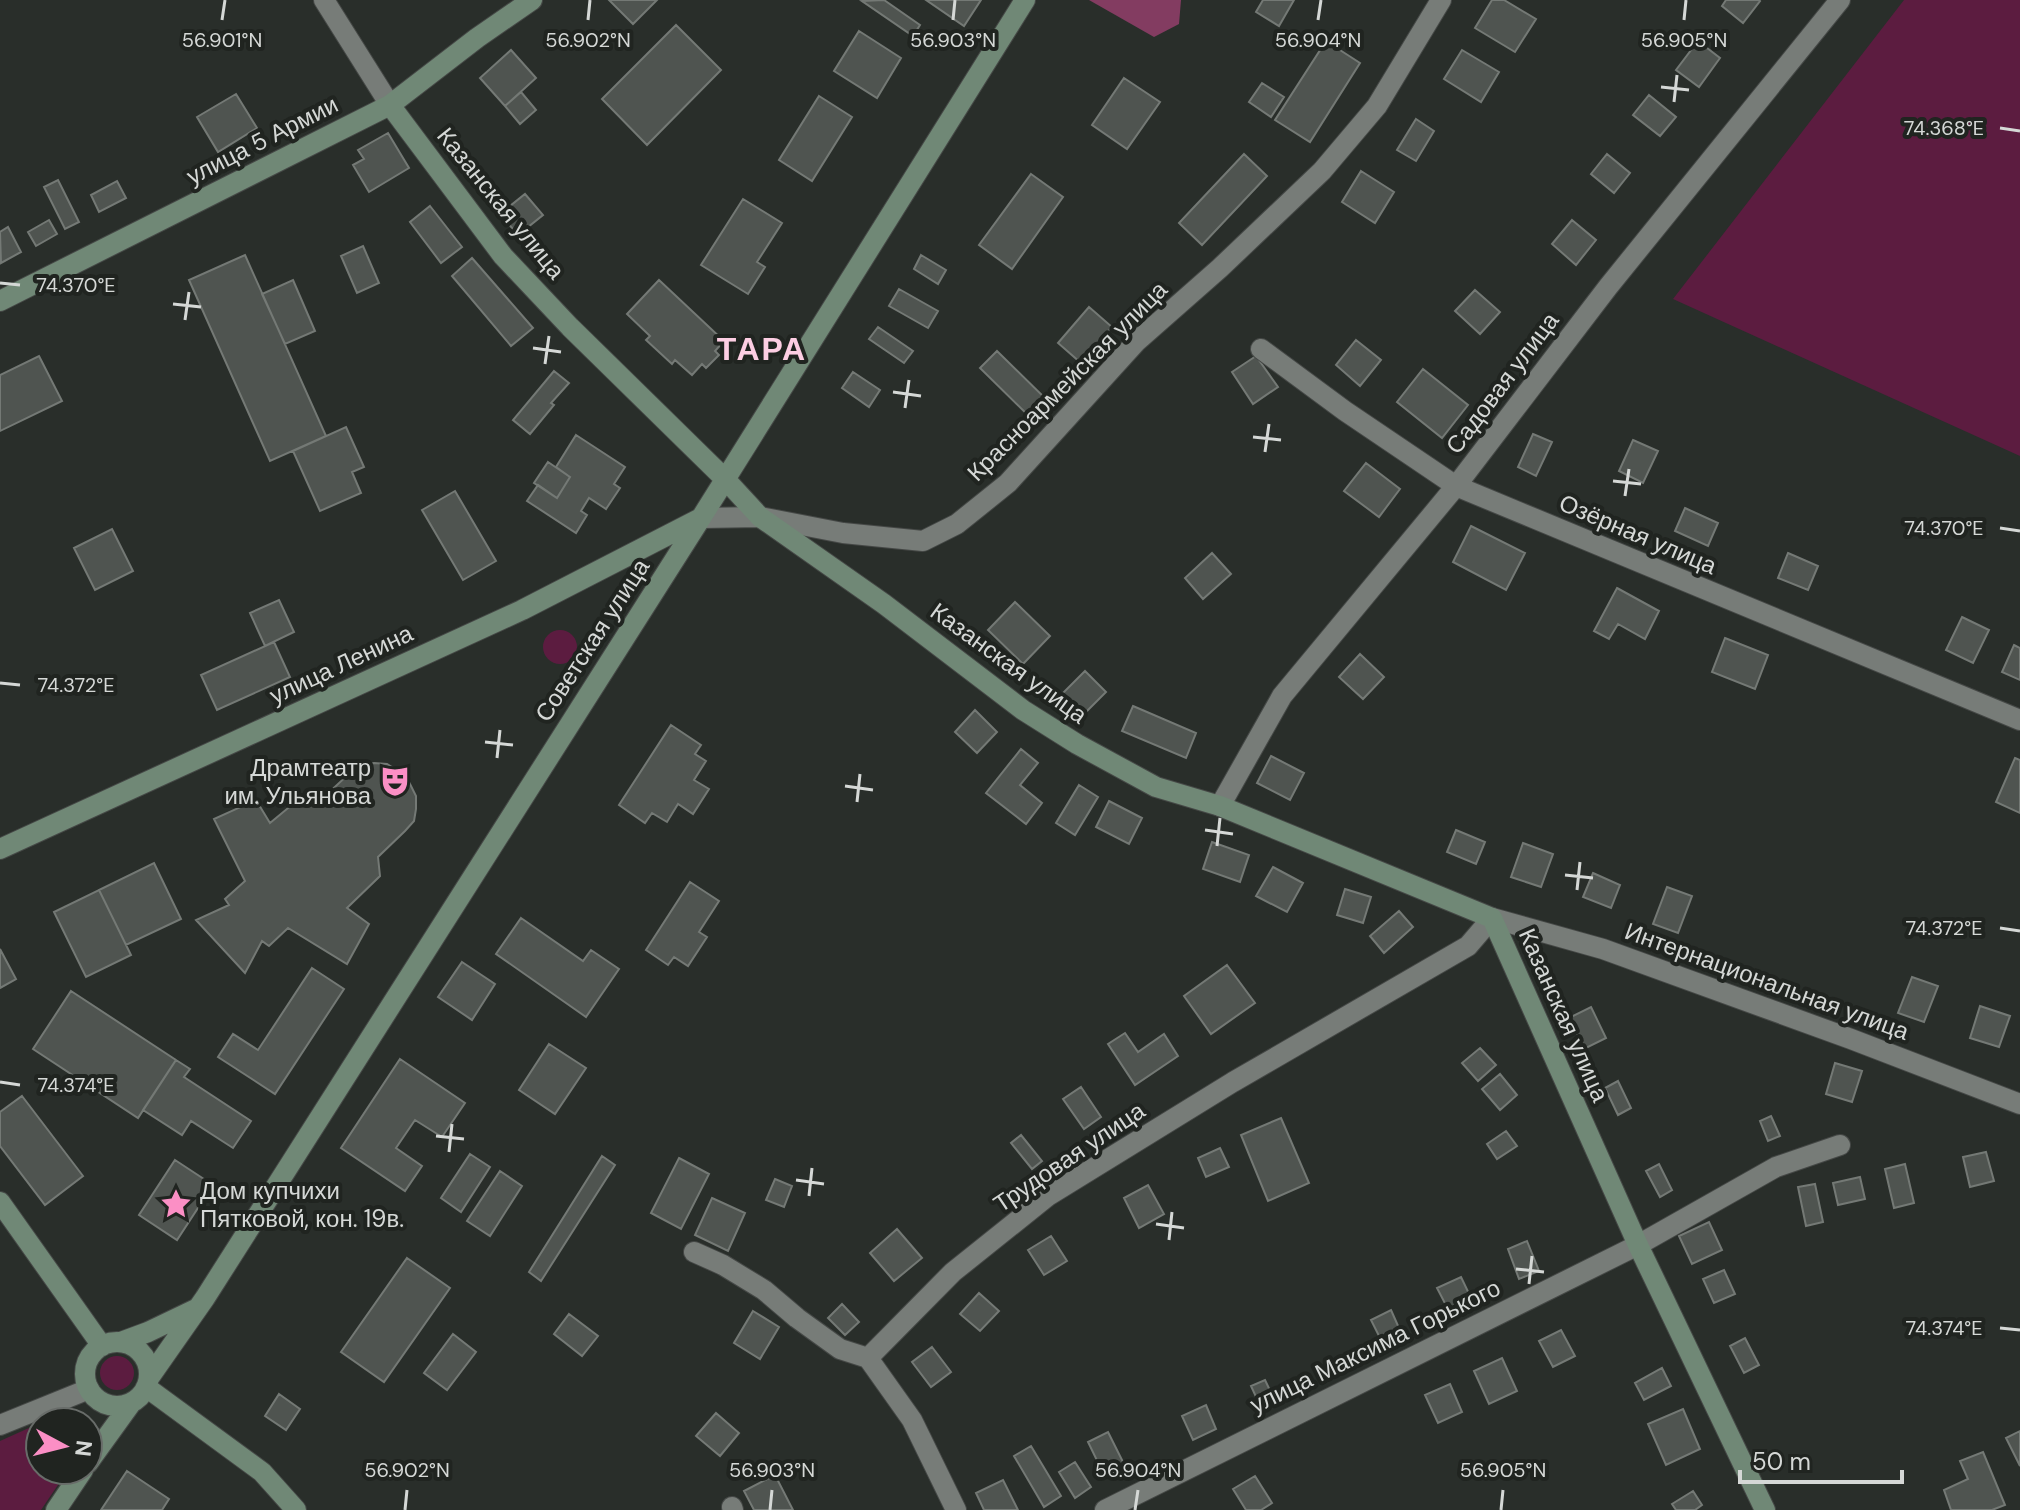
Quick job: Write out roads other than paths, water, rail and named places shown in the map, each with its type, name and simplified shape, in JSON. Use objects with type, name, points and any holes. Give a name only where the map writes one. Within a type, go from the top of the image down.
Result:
[{"type":"main road","name":"улица 5 Армии","points":[[0,301],[390,105],[532,0]]},
{"type":"main road","name":"Советская улица","points":[[104,1441],[199,1307],[701,518],[1025,0]]},
{"type":"main road","name":"Казанская улица","points":[[390,105],[503,256],[760,517],[884,604],[1023,710],[1156,787],[1220,806],[1492,918],[1638,1245],[1765,1510]]},
{"type":"main road","name":"улица Ленина","points":[[0,849],[522,610],[701,518]]},
{"type":"main road","points":[[0,1202],[111,1344],[139,1350],[148,1368],[142,1389],[113,1405],[92,1393],[85,1380],[88,1360],[111,1344],[148,1332],[199,1307]]},
{"type":"main road","points":[[142,1389],[262,1472],[296,1510]]},
{"type":"main road","name":"Советская улица","points":[[92,1393],[96,1406]]},
{"type":"main road","points":[[56,1510],[72,1486]]},
{"type":"street","name":"Казанская улица","points":[[324,0],[390,105]]},
{"type":"street","name":"Красноармейская улица","points":[[701,518],[760,517],[843,533],[923,541],[957,524],[1008,483],[1136,342],[1322,171],[1377,106],[1441,0]]},
{"type":"street","name":"Садовая улица","points":[[1220,806],[1282,696],[1456,486],[1608,287],[1840,0]]},
{"type":"street","name":"Озёрная улица","points":[[1261,349],[1345,411],[1456,486],[2020,720]]},
{"type":"street","name":"Интернациональная улица","points":[[1492,918],[1603,949],[1836,1033],[2020,1104]]},
{"type":"street","name":"Трудовая улица","points":[[868,1358],[953,1272],[1048,1196],[1233,1082],[1468,946],[1492,918]]},
{"type":"street","name":"улица Максима Горького","points":[[1105,1510],[1638,1245],[1776,1167],[1840,1145]]},
{"type":"street","points":[[694,1252],[723,1265],[764,1290],[840,1349],[868,1358],[912,1420],[956,1510]]},
{"type":"street","points":[[0,1425],[92,1393]]},
{"type":"place","name":"Драмтеатр им. Ульянова","points":[[395,781]]},
{"type":"place","name":"Дом купчихи Пятковой, кон. 19в.","points":[[176,1204]]},
{"type":"district","name":"ТАРА","points":[[762,349]]}]
